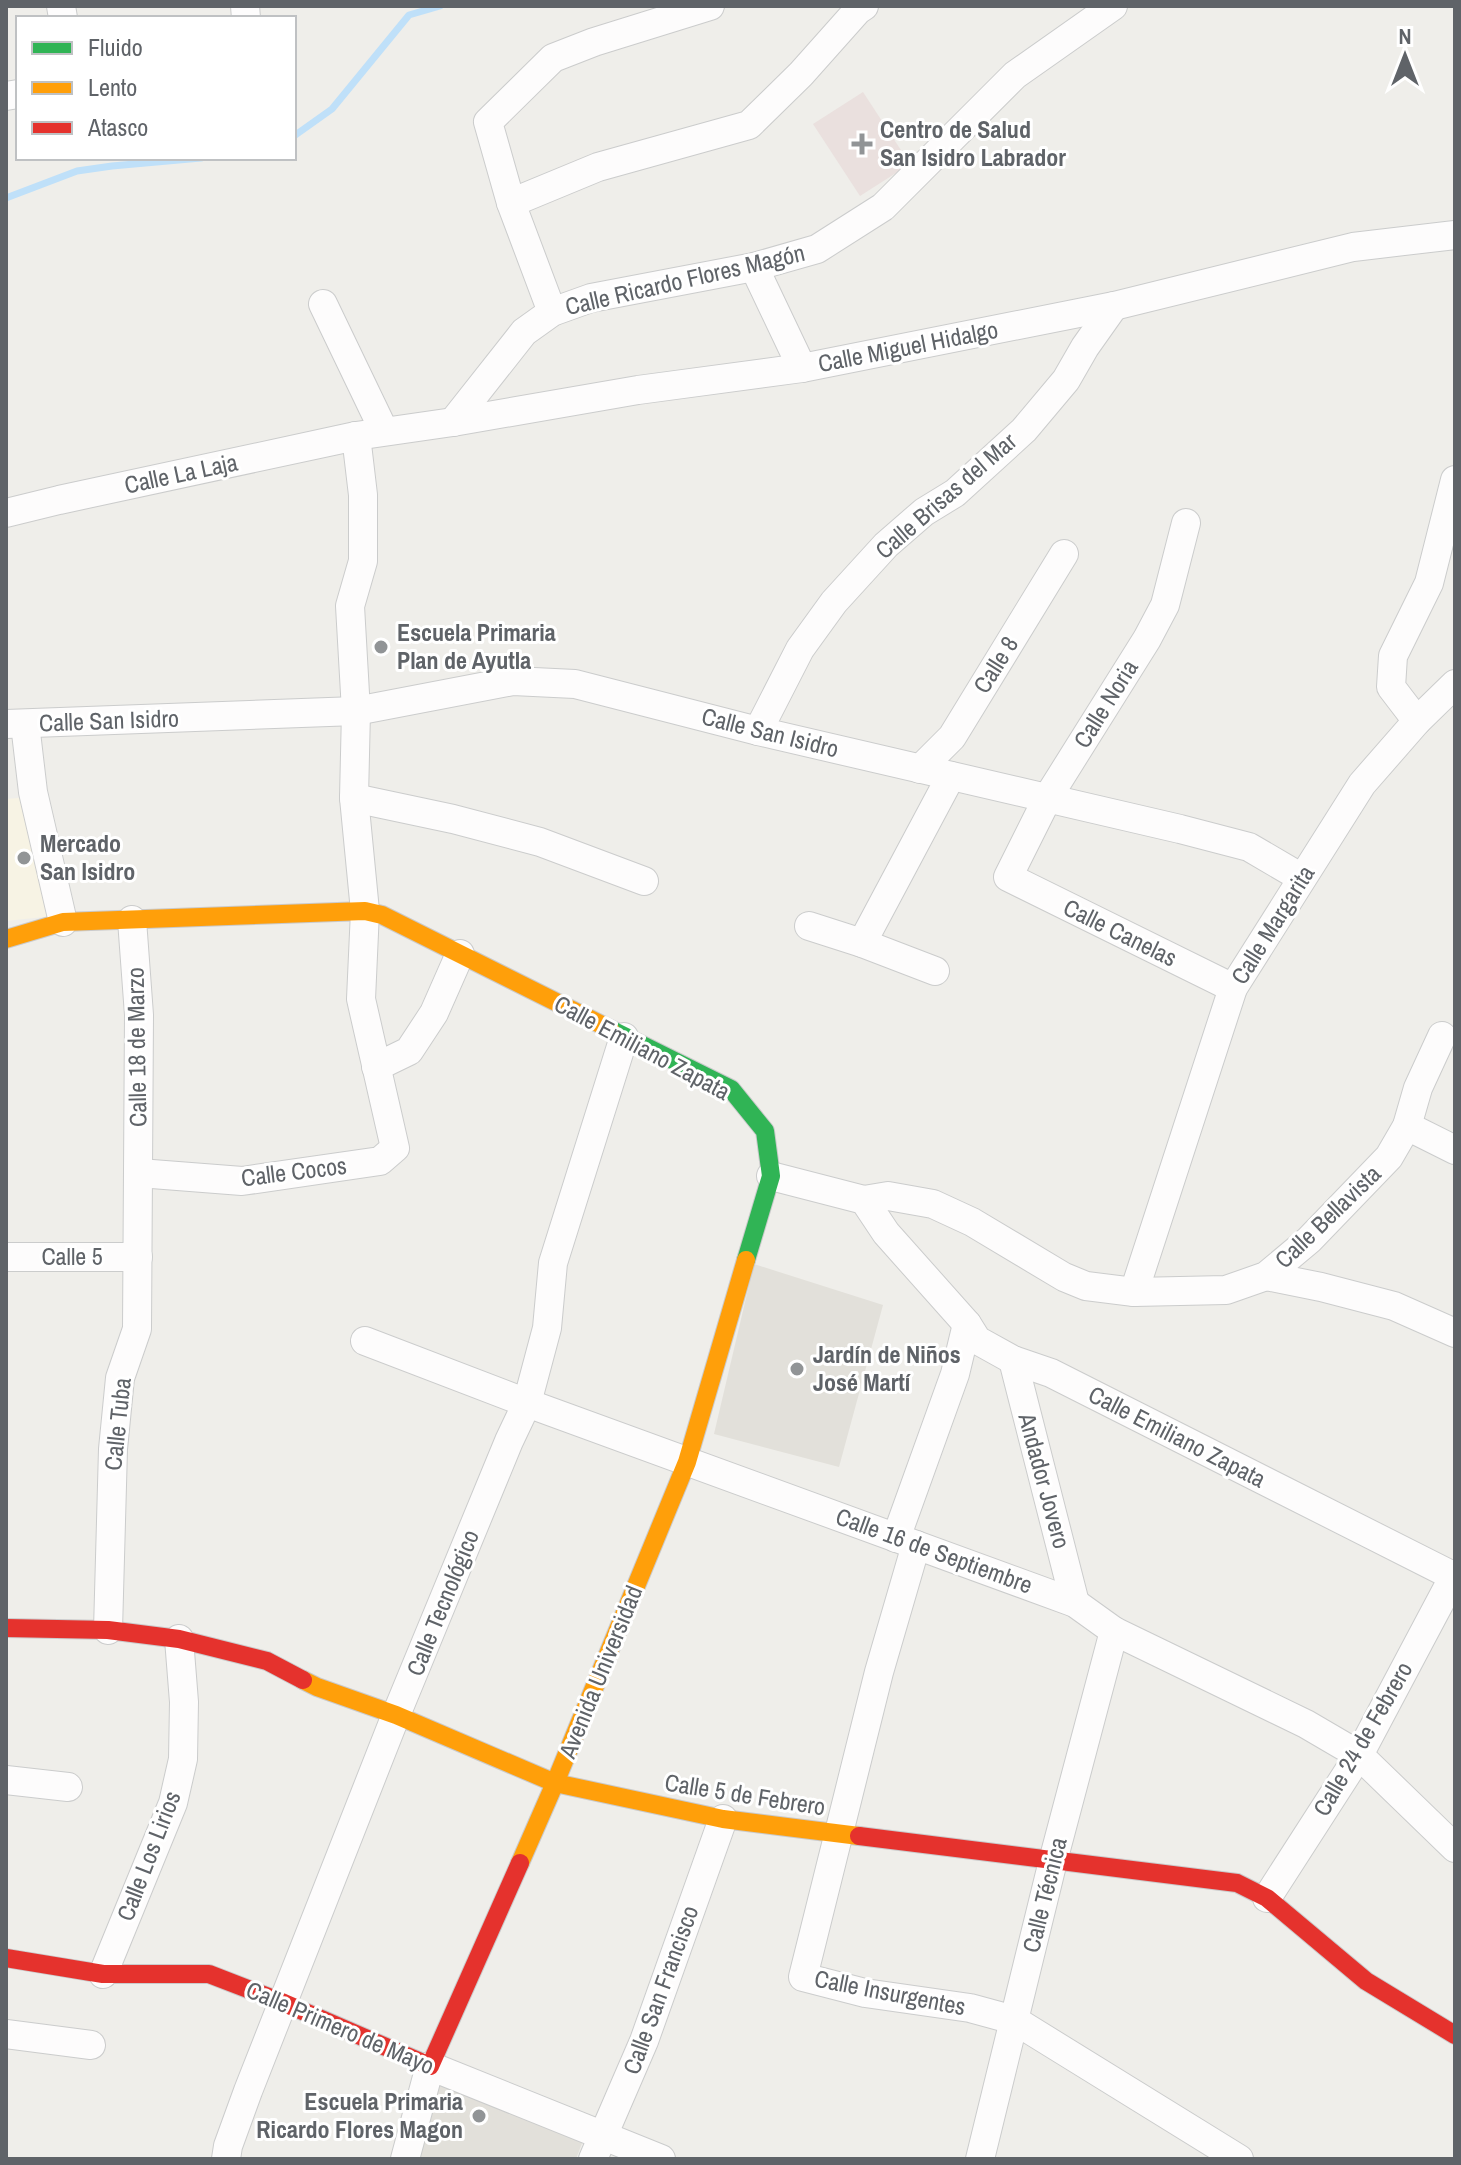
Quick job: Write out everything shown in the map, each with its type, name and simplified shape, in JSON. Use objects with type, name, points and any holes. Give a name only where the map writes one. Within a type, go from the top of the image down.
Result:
[{"type":"street","points":[[552,312],[511,203],[488,122],[553,58],[710,6]]},
{"type":"street","name":"Calle Ricardo Flores Magón","points":[[453,422],[524,332],[552,312],[591,298],[754,267],[817,249],[883,207],[1015,75],[1113,6]]},
{"type":"street","points":[[511,203],[598,167],[749,125],[801,74],[859,7]]},
{"type":"street","name":"Calle Miguel Hidalgo","points":[[356,436],[638,390],[802,368],[1114,306],[1353,247],[1455,235]]},
{"type":"street","points":[[754,267],[802,368]]},
{"type":"street","points":[[323,304],[384,431]]},
{"type":"street","name":"Calle Brisas del Mar","points":[[758,731],[800,649],[834,602],[886,545],[924,512],[955,493],[1024,430],[1066,380],[1114,306]]},
{"type":"street","points":[[356,436],[363,495],[363,561],[350,606],[356,711],[354,798],[365,911],[361,999],[376,1067],[409,1051],[434,1013],[460,954]]},
{"type":"street","name":"Calle La Laja","points":[[6,513],[356,436]]},
{"type":"street","points":[[1417,721],[1391,687],[1393,656],[1429,583],[1455,480]]},
{"type":"street","name":"Calle Noria","points":[[1008,877],[1048,797],[1165,605],[1186,523]]},
{"type":"street","name":"Calle 8","points":[[920,769],[952,737],[1064,554]]},
{"type":"street","name":"Calle San Isidro","points":[[16,724],[356,711],[513,681],[575,684],[758,731],[1048,797],[1249,847],[1302,878]]},
{"type":"street","name":"Calle Margarita","points":[[1134,1292],[1233,988],[1362,784],[1417,721],[1455,684]]},
{"type":"street","points":[[16,724],[20,793],[63,922]]},
{"type":"street","points":[[862,943],[951,776]]},
{"type":"street","points":[[354,798],[540,842],[644,881]]},
{"type":"street","name":"Calle Canelas","points":[[1008,877],[1233,988]]},
{"type":"street","name":"Calle Emiliano Zapata","points":[[6,939],[63,922],[365,911],[382,915],[731,1089],[765,1131],[771,1176]]},
{"type":"street","name":"Calle 18 de Marzo","points":[[132,920],[139,1015],[139,1173]]},
{"type":"street","points":[[809,926],[935,971]]},
{"type":"street","name":"Calle Bellavista","points":[[864,1200],[888,1196],[933,1204],[972,1222],[1064,1277],[1086,1286],[1134,1292],[1226,1290],[1266,1276],[1309,1240],[1389,1157],[1407,1126],[1418,1088],[1442,1036]]},
{"type":"street","name":"Calle Tecnológico","points":[[226,2159],[248,2091],[396,1715],[527,1403],[547,1328],[553,1263],[624,1037]]},
{"type":"street","name":"Calle Cocos","points":[[139,1173],[242,1181],[380,1161],[395,1148],[376,1067]]},
{"type":"street","points":[[1407,1126],[1455,1150]]},
{"type":"street","name":"Calle Tuba","points":[[108,1630],[113,1449],[120,1378],[137,1329],[139,1173]]},
{"type":"street","points":[[771,1176],[864,1200]]},
{"type":"street","name":"Avenida Universidad","points":[[405,2159],[430,2066],[555,1783],[687,1462],[771,1176]]},
{"type":"street","name":"Calle Emiliano Zapata","points":[[864,1200],[886,1233],[967,1324],[977,1340],[1013,1360],[1051,1373],[1455,1576]]},
{"type":"street","name":"Calle 5","points":[[6,1257],[138,1257]]},
{"type":"street","points":[[1266,1276],[1394,1306],[1455,1333]]},
{"type":"street","name":"Calle Insurgentes","points":[[967,1324],[906,1542],[879,1672],[803,1977],[865,1993],[970,2008],[1014,2020],[1239,2159]]},
{"type":"street","name":"Calle 16 de Septiembre","points":[[365,1341],[1075,1603],[1114,1631],[1306,1724],[1359,1755],[1455,1848]]},
{"type":"street","name":"Andador Jovero","points":[[1013,1360],[1075,1603]]},
{"type":"street","name":"Calle 24 de Febrero","points":[[1267,1898],[1359,1755],[1455,1576]]},
{"type":"street","name":"Calle 5 de Febrero","points":[[6,1628],[108,1630],[179,1639],[267,1661],[317,1687],[396,1715],[555,1783],[723,1819],[1237,1883],[1267,1898],[1366,1981],[1455,2035]]},
{"type":"street","name":"Calle Técnica","points":[[980,2159],[1053,1861],[1114,1631]]},
{"type":"street","name":"Calle Los Lirios","points":[[103,1974],[173,1803],[183,1759],[184,1702],[179,1639]]},
{"type":"street","points":[[6,1780],[68,1787]]},
{"type":"street","name":"Calle San Francisco","points":[[598,2148],[644,2041],[723,1819]]},
{"type":"street","name":"Calle Primero de Mayo","points":[[6,1958],[103,1974],[209,1974],[430,2066],[598,2148],[661,2159]]},
{"type":"street","points":[[6,2034],[91,2045]]},
{"type":"shaded area","name":"Centro de Salud San Isidro Labrador","points":[[863,92],[910,164],[860,196],[813,124]]},
{"type":"shaded area","name":"Mercado San Isidro","points":[[30,797],[53,916],[6,921],[6,799]]},
{"type":"shaded area","name":"Jardín de Niños José Martí","points":[[754,1264],[883,1305],[839,1467],[714,1434]]},
{"type":"shaded area","name":"Escuela Primaria Ricardo Flores Magon","points":[[437,2081],[584,2138],[576,2159],[416,2159]]},
{"type":"waterway","points":[[296,135],[332,109],[409,15],[440,6]]},
{"type":"waterway","points":[[6,198],[77,171],[179,160]]},
{"type":"traffic: fast","points":[[610,1029],[731,1089],[765,1131],[771,1176],[746,1260]]},
{"type":"traffic: slow","points":[[6,939],[63,922],[365,911],[382,915],[610,1029]]},
{"type":"traffic: slow","points":[[520,1863],[687,1462],[746,1260]]},
{"type":"traffic: slow","points":[[303,1680],[396,1715],[555,1783],[723,1819],[859,1836]]},
{"type":"traffic: jam","points":[[6,1628],[108,1630],[179,1639],[267,1661],[303,1680]]},
{"type":"traffic: jam","points":[[859,1836],[1237,1883],[1267,1898],[1366,1981],[1455,2035]]},
{"type":"traffic: jam","points":[[6,1958],[103,1974],[209,1974],[430,2066],[520,1863]]},
{"type":"place","name":"Centro de Salud San Isidro Labrador","points":[[862,144]]},
{"type":"place","name":"Escuela Primaria Plan de Ayutla","points":[[381,647]]},
{"type":"place","name":"Mercado San Isidro","points":[[24,858]]},
{"type":"place","name":"Jardín de Niños José Martí","points":[[797,1369]]},
{"type":"place","name":"Escuela Primaria Ricardo Flores Magon","points":[[479,2116]]}]
